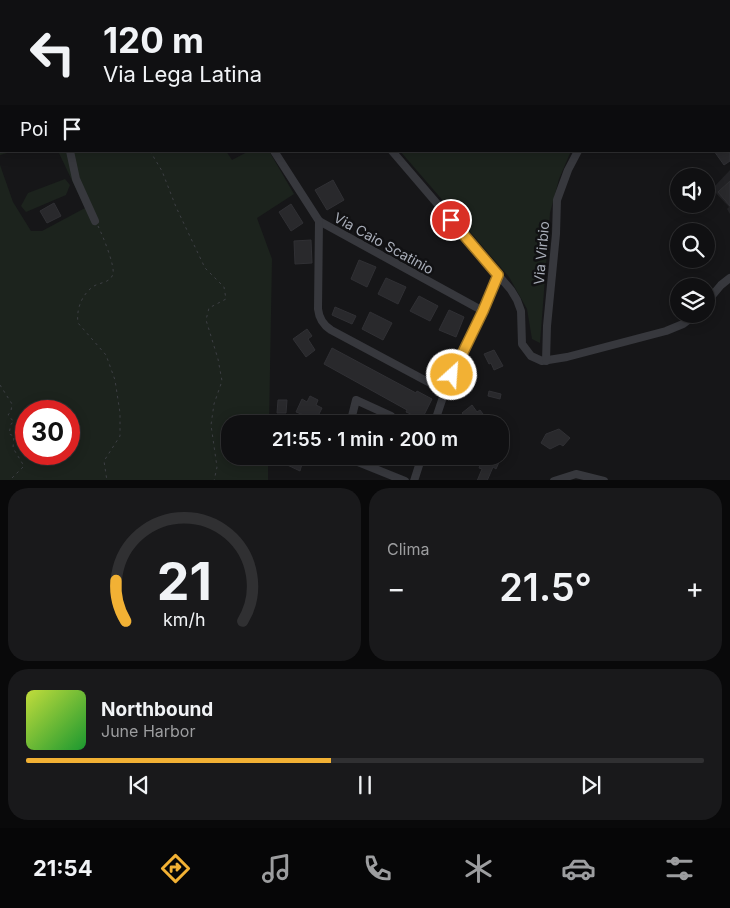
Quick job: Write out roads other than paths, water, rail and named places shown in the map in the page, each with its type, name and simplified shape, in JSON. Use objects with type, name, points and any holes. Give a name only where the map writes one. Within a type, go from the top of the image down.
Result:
[{"type":"street","points":[[70,152],[76,179],[95,221]]},
{"type":"street","name":"Via Caio Scatinio","points":[[275,152],[319,221],[483,311]]},
{"type":"street","points":[[393,152],[508,286],[519,303],[522,316],[521,341],[531,356],[538,360],[546,361],[568,358],[666,331],[684,323]]},
{"type":"street","name":"Via Virbio","points":[[546,361],[557,200],[568,170],[577,152]]},
{"type":"street","points":[[319,221],[318,309],[323,323],[331,330],[445,391]]},
{"type":"street","points":[[437,415],[445,391],[498,275]]},
{"type":"street","points":[[715,292],[730,278]]},
{"type":"street","points":[[352,415],[356,400],[389,415]]},
{"type":"street","points":[[366,465],[405,480]]},
{"type":"street","points":[[414,480],[419,465]]},
{"type":"street","points":[[554,480],[576,474],[604,480]]}]
